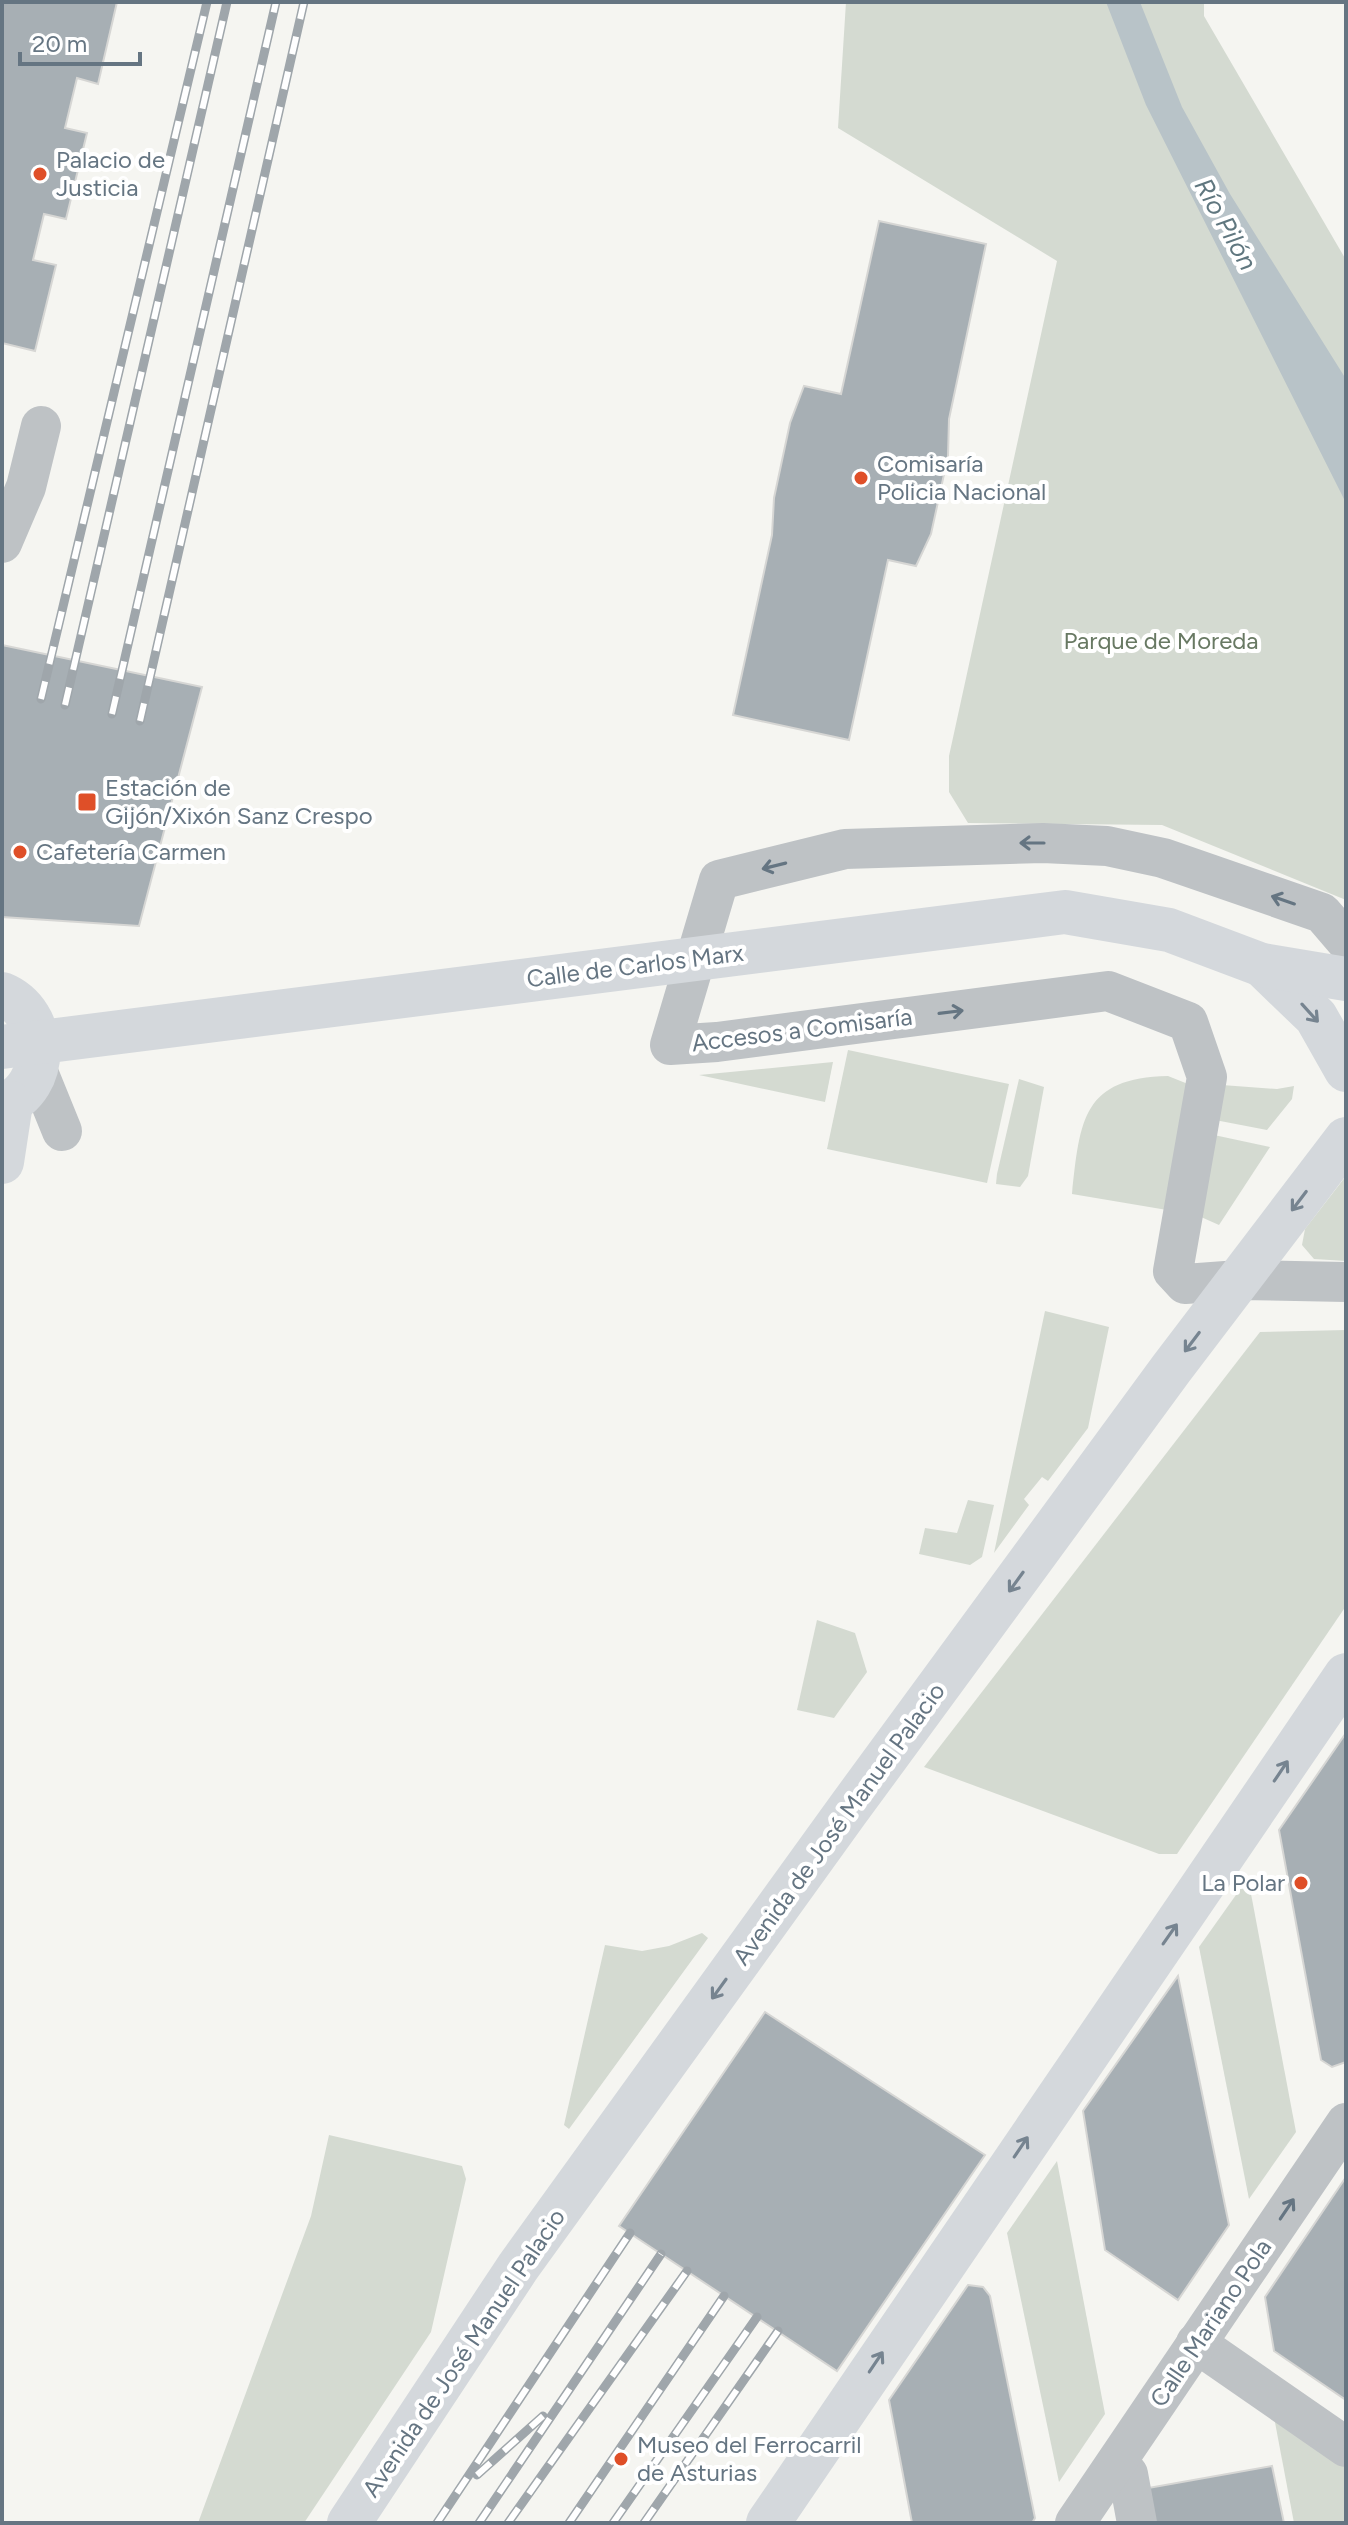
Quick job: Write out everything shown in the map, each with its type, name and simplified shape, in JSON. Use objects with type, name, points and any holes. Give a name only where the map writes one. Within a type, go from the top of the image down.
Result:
[{"type":"main road","name":"Calle de Carlos Marx","points":[[19,1057],[1065,912],[1169,930],[1262,965],[1346,979]]},
{"type":"main road","name":"Calle de Carlos Marx","points":[[1262,965],[1316,1017],[1346,1070]]},
{"type":"main road","points":[[2,994],[12,998],[29,1015],[39,1038],[19,1057],[29,1085],[6,1104],[2,1162]]},
{"type":"main road","name":"Avenida de José Manuel Palacio","points":[[349,2523],[527,2255],[879,1766],[1346,1139]]},
{"type":"main road","points":[[768,2523],[1346,1675]]},
{"type":"street","points":[[2,543],[26,487],[41,426]]},
{"type":"street","name":"Accesos a Comisaría","points":[[1239,1280],[1185,1284],[1173,1271],[1207,1077],[1188,1022],[1108,991],[717,1042],[670,1045],[719,880],[845,849],[1029,843],[1107,846],[1163,858],[1322,913],[1346,941]]},
{"type":"street","points":[[19,1057],[62,1131]]},
{"type":"street","points":[[1239,1280],[1346,1282]]},
{"type":"street","name":"Calle Mariano Pola","points":[[1075,2523],[1124,2455],[1196,2343],[1346,2123]]},
{"type":"street","points":[[1196,2343],[1346,2447]]},
{"type":"street","points":[[1128,2474],[1137,2523]]},
{"type":"green space","name":"Parque de Moreda","points":[[846,2],[1204,2],[1204,16],[1346,260],[1346,900],[1162,825],[968,823],[949,792],[949,756],[1057,261],[838,128]]},
{"type":"green space","points":[[848,1050],[1009,1084],[987,1183],[827,1149]]},
{"type":"green space","points":[[833,1062],[825,1102],[699,1075]]},
{"type":"green space","points":[[1168,1076],[1188,1084],[1173,1211],[1072,1194],[1083,1124],[1102,1094],[1118,1085],[1140,1079]]},
{"type":"green space","points":[[1019,1079],[1044,1087],[1028,1176],[1020,1187],[996,1184]]},
{"type":"green space","points":[[1222,1085],[1277,1089],[1294,1086],[1292,1099],[1267,1130],[1215,1120]]},
{"type":"green space","points":[[1214,1135],[1270,1147],[1219,1225],[1201,1217]]},
{"type":"green space","points":[[1346,1176],[1346,1261],[1314,1259],[1302,1245],[1305,1229]]},
{"type":"green space","points":[[1045,1311],[1109,1327],[1088,1428],[1048,1481],[1042,1477],[1024,1499],[1029,1505],[994,1553]]},
{"type":"green space","points":[[1346,1330],[1346,1606],[1177,1854],[1159,1854],[924,1767],[1260,1332]]},
{"type":"green space","points":[[968,1500],[994,1505],[982,1557],[970,1565],[919,1554],[925,1528],[957,1533]]},
{"type":"green space","points":[[817,1620],[855,1633],[867,1672],[834,1718],[797,1710]]},
{"type":"green space","points":[[1248,1878],[1296,2132],[1249,2199],[1199,1947]]},
{"type":"green space","points":[[702,1933],[708,1938],[569,2129],[564,2125],[605,1945],[642,1951],[669,1946]]},
{"type":"green space","points":[[329,2135],[462,2166],[466,2179],[431,2332],[304,2523],[198,2523],[311,2216]]},
{"type":"green space","points":[[1057,2161],[1105,2414],[1059,2482],[1007,2233]]},
{"type":"green space","points":[[1270,2396],[1346,2447],[1346,2523],[1294,2523]]},
{"type":"water","name":"Río Pilón","points":[[1106,2],[1140,2],[1182,107],[1230,194],[1346,379],[1346,503],[1146,105]]},
{"type":"building","name":"Palacio de Justicia","points":[[2,2],[117,2],[98,84],[77,78],[65,128],[87,133],[66,219],[44,214],[33,260],[56,265],[35,351],[2,343]]},
{"type":"building","name":"Comisaría Policia Nacional","points":[[879,221],[986,244],[949,419],[948,456],[931,534],[916,566],[888,560],[849,740],[733,715],[772,535],[774,498],[790,423],[804,386],[841,394]]},
{"type":"building","name":"Estación de Gijón/Xixón Sanz Crespo","points":[[2,645],[202,687],[139,926],[2,917]]},
{"type":"building","points":[[1346,1733],[1346,2062],[1332,2067],[1321,2060],[1279,1830]]},
{"type":"building","points":[[1178,1976],[1229,2225],[1178,2300],[1105,2250],[1083,2111]]},
{"type":"building","points":[[765,2012],[985,2155],[837,2371],[619,2226]]},
{"type":"building","points":[[1346,2177],[1346,2400],[1274,2351],[1265,2297]]},
{"type":"building","points":[[968,2285],[983,2287],[990,2296],[1035,2518],[1032,2523],[912,2523],[889,2400]]},
{"type":"building","points":[[1272,2466],[1284,2523],[1144,2523],[1137,2490]]},
{"type":"railway","points":[[41,699],[207,2]]},
{"type":"railway","points":[[65,705],[227,2]]},
{"type":"railway","points":[[112,714],[276,2]]},
{"type":"railway","points":[[140,721],[304,2]]},
{"type":"railway","points":[[437,2523],[630,2233]]},
{"type":"railway","points":[[479,2523],[661,2254]]},
{"type":"railway","points":[[508,2523],[687,2271]]},
{"type":"railway","points":[[569,2523],[724,2296]]},
{"type":"railway","points":[[613,2523],[757,2317]]},
{"type":"railway","points":[[644,2523],[778,2331]]},
{"type":"railway","points":[[477,2475],[543,2416]]},
{"type":"place","name":"Palacio de Justicia","points":[[40,174]]},
{"type":"place","name":"Comisaría Policia Nacional","points":[[861,478]]},
{"type":"place","name":"Estación de Gijón/Xixón Sanz Crespo","points":[[87,802]]},
{"type":"place","name":"Cafetería Carmen","points":[[20,852]]},
{"type":"place","name":"La Polar","points":[[1301,1883]]},
{"type":"place","name":"Museo del Ferrocarril de Asturias","points":[[621,2459]]}]
